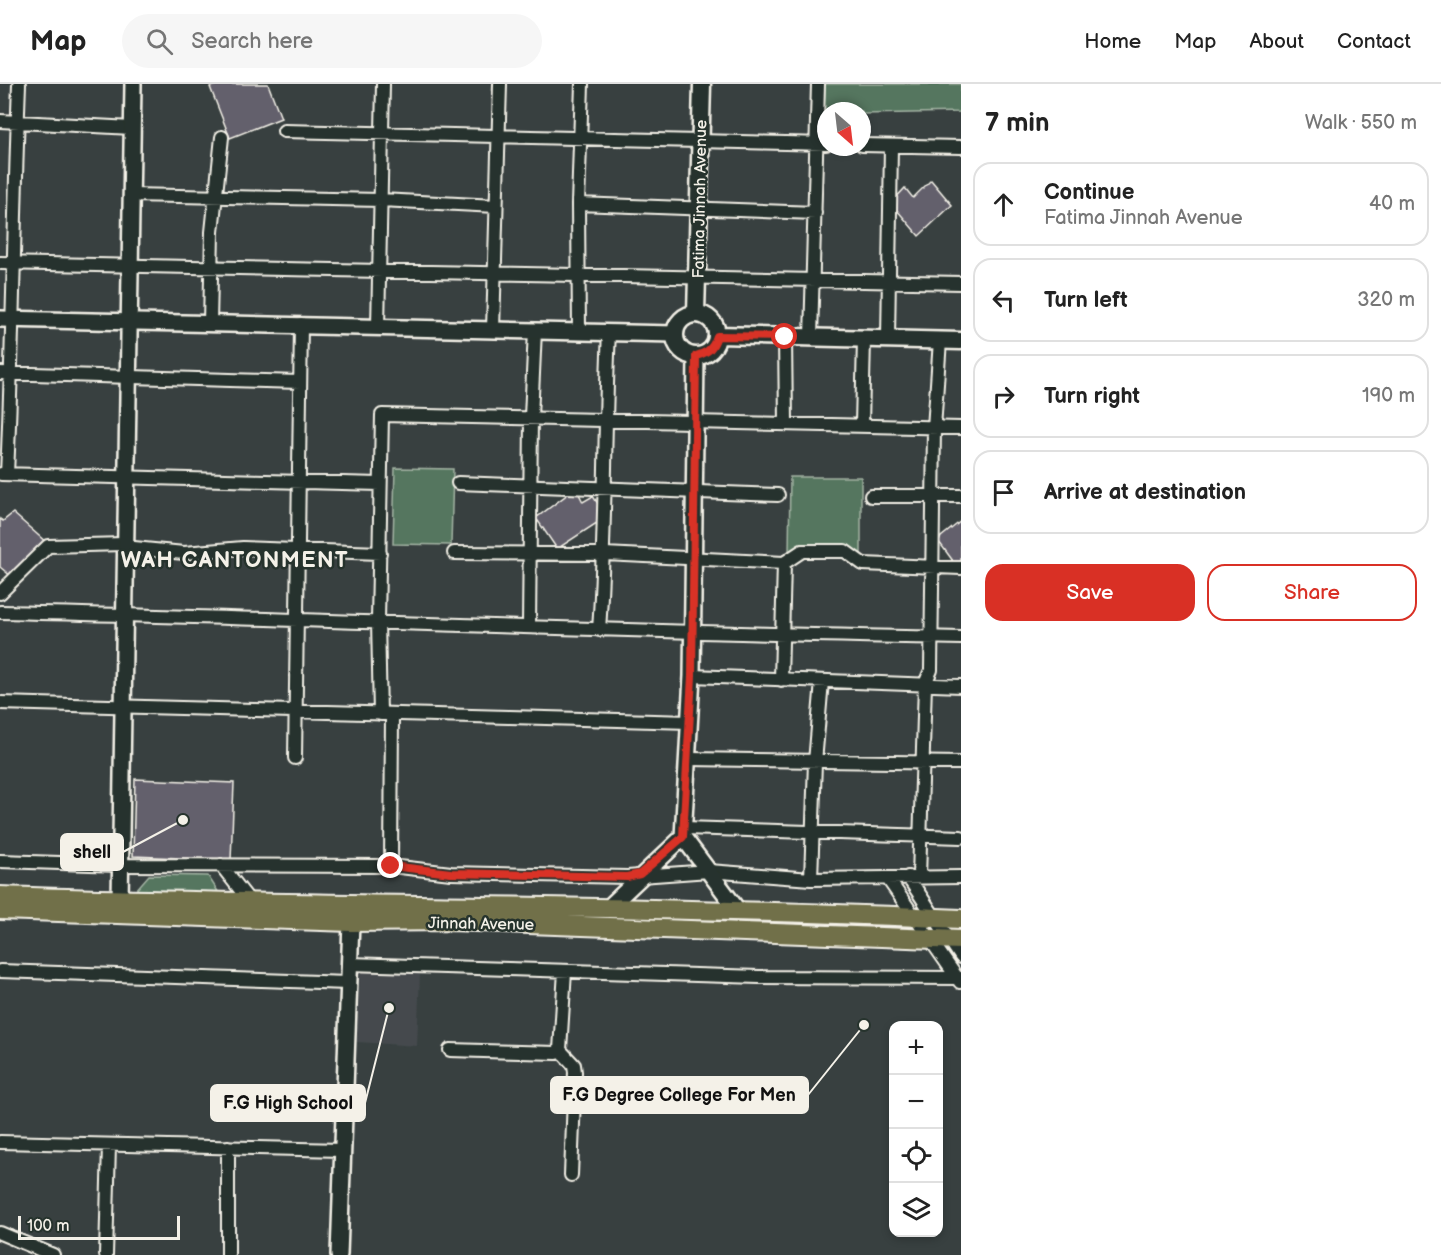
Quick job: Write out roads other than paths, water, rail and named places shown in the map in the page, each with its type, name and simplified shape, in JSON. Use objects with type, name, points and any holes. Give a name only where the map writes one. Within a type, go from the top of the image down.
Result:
[{"type":"main road","name":"Fatima Jinnah Avenue","points":[[696,314],[702,84]]},
{"type":"main road","points":[[690,314],[696,314],[709,318],[714,323],[717,336],[714,345],[706,353],[696,356],[681,350],[675,334],[679,322],[690,314]]},
{"type":"main road","points":[[717,336],[961,341]]},
{"type":"main road","name":"Jinnah Avenue","points":[[0,896],[120,900],[503,904],[961,919]]},
{"type":"main road","name":"Jinnah Avenue","points":[[0,909],[351,922],[462,921],[956,940]]},
{"type":"street","points":[[19,84],[6,263],[3,474],[380,484]]},
{"type":"street","points":[[120,900],[122,615],[132,84]]},
{"type":"street","points":[[378,327],[383,84]]},
{"type":"street","points":[[493,330],[500,84]]},
{"type":"street","points":[[579,331],[578,204],[582,84]]},
{"type":"street","points":[[818,84],[819,102]]},
{"type":"street","points":[[0,122],[132,128]]},
{"type":"street","points":[[284,131],[580,140],[817,144]]},
{"type":"street","points":[[210,323],[210,267],[222,137]]},
{"type":"street","points":[[871,145],[961,147]]},
{"type":"street","points":[[888,339],[891,146]]},
{"type":"street","points":[[811,338],[814,213],[820,156]]},
{"type":"street","points":[[130,195],[381,200],[496,206]]},
{"type":"street","points":[[578,204],[814,213]]},
{"type":"street","points":[[6,263],[961,283]]},
{"type":"street","points":[[7,319],[675,334]]},
{"type":"street","points":[[295,758],[301,324]]},
{"type":"street","points":[[529,627],[531,417],[535,330]]},
{"type":"street","points":[[599,630],[604,554],[605,419],[609,332]]},
{"type":"street","points":[[785,337],[786,423]]},
{"type":"street","points":[[862,425],[864,339]]},
{"type":"street","points":[[940,340],[934,428],[931,670],[925,684],[921,835],[914,877],[938,918],[956,940],[961,957]]},
{"type":"street","points":[[696,356],[692,676],[684,833],[739,912]]},
{"type":"street","points":[[6,373],[300,382]]},
{"type":"street","points":[[391,866],[386,714],[378,621],[382,415],[695,420],[961,428]]},
{"type":"street","points":[[458,483],[778,495]]},
{"type":"street","points":[[871,496],[961,496]]},
{"type":"street","points":[[3,584],[48,546],[124,545],[184,553],[243,548],[380,553]]},
{"type":"street","points":[[454,553],[604,554],[784,563],[802,551],[845,551],[863,564],[961,568]]},
{"type":"street","points":[[781,680],[784,563]]},
{"type":"street","points":[[0,612],[378,621],[691,634],[961,638]]},
{"type":"street","points":[[692,676],[961,686]]},
{"type":"street","points":[[811,879],[815,762],[822,681]]},
{"type":"street","points":[[0,703],[690,722]]},
{"type":"street","points":[[689,759],[961,763]]},
{"type":"street","points":[[607,909],[684,833],[813,832],[961,837]]},
{"type":"street","points":[[0,861],[120,865],[391,866],[451,873],[627,877],[640,874],[709,871],[811,879],[961,877]]},
{"type":"street","points":[[221,865],[250,902]]},
{"type":"street","points":[[888,879],[960,980]]},
{"type":"street","points":[[339,1255],[351,922]]},
{"type":"street","points":[[349,964],[759,977],[960,980]]},
{"type":"street","points":[[0,971],[348,983]]},
{"type":"street","points":[[565,971],[560,1050],[573,1065],[575,1072],[571,1175]]},
{"type":"street","points":[[450,1050],[557,1053],[560,1050]]},
{"type":"street","points":[[0,1142],[342,1150]]},
{"type":"street","points":[[106,1255],[109,1145]]},
{"type":"street","points":[[228,1147],[228,1255]]},
{"type":"street","points":[[0,1233],[54,1255]]},
{"type":"place","name":"shell","points":[[183,820]]},
{"type":"place","name":"F.G High School","points":[[389,1008]]},
{"type":"place","name":"F.G Degree College For Men","points":[[864,1025]]},
{"type":"district","name":"WAH CANTONMENT","points":[[235,559]]}]
